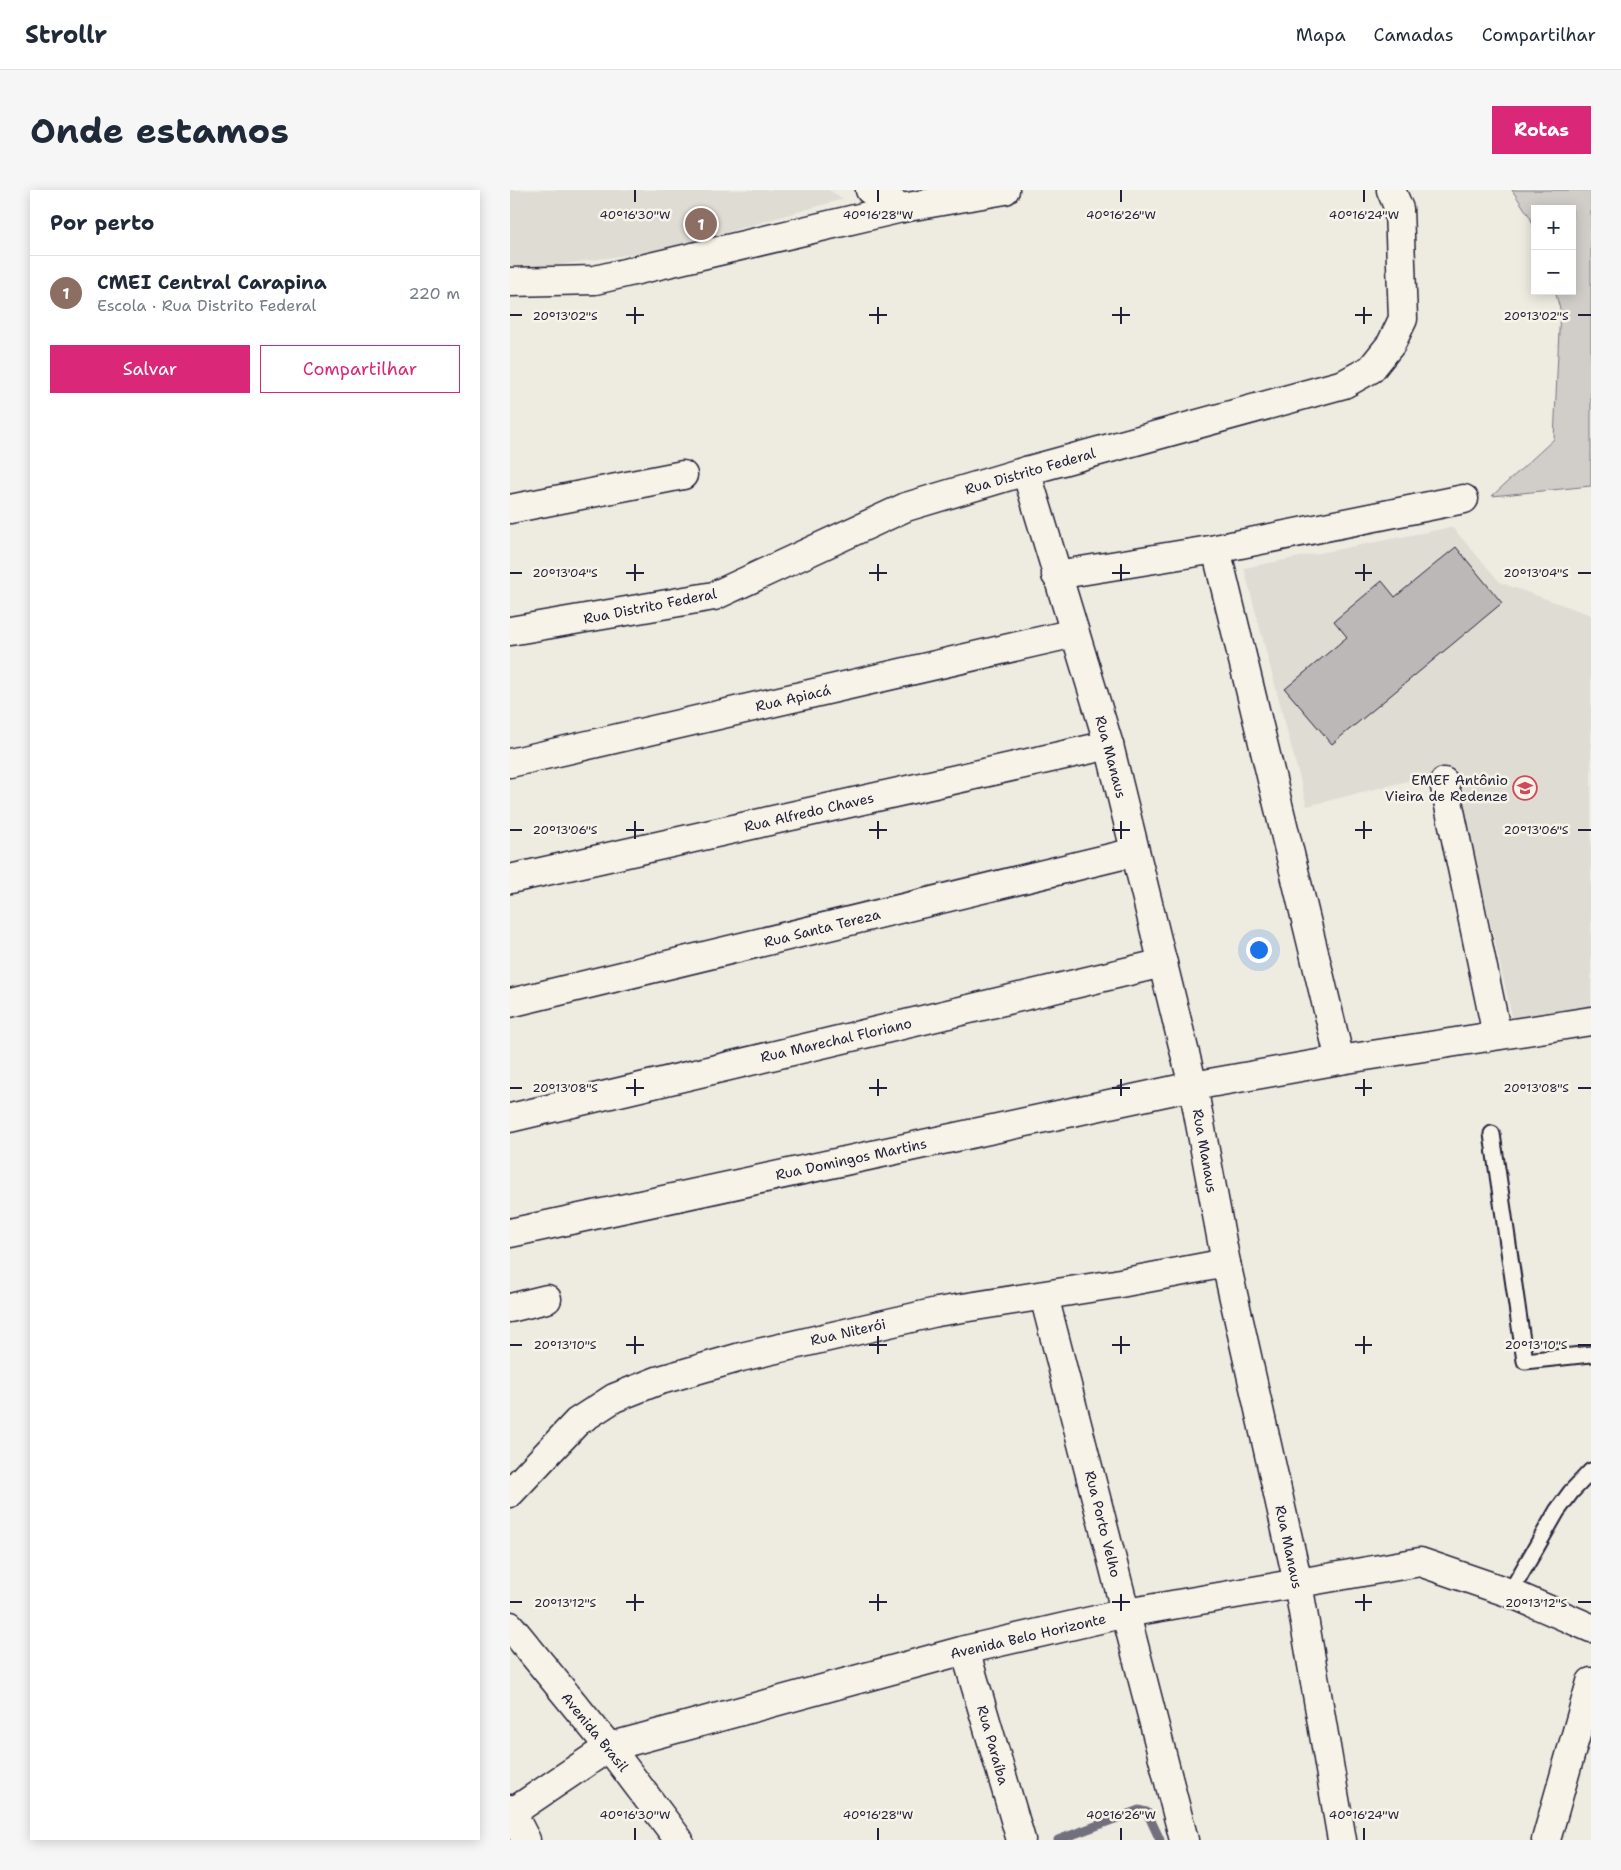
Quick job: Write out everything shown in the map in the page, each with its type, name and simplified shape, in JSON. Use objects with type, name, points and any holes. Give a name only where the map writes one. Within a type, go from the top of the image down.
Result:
[{"type":"street","points":[[870,190],[902,208]]},
{"type":"street","points":[[510,282],[596,280],[902,208],[1006,190]]},
{"type":"street","name":"Rua Distrito Federal","points":[[510,631],[714,596],[906,507],[1026,471],[1344,384],[1371,369],[1391,344],[1403,319],[1399,209],[1391,190]]},
{"type":"street","name":"Rua Manaus","points":[[1026,471],[1109,745],[1193,1086],[1226,1263],[1298,1583],[1342,1840]]},
{"type":"street","points":[[510,510],[683,475]]},
{"type":"street","points":[[1056,575],[1216,549],[1464,499]]},
{"type":"street","points":[[1216,549],[1340,1060]]},
{"type":"street","name":"Rua Apiacá","points":[[510,763],[1075,633]]},
{"type":"street","name":"Rua Alfredo Chaves","points":[[510,879],[1109,745]]},
{"type":"street","points":[[1444,782],[1497,1035]]},
{"type":"street","name":"Rua Santa Tereza","points":[[510,1003],[1135,852]]},
{"type":"street","name":"Rua Marechal Floriano","points":[[510,1118],[1163,963]]},
{"type":"street","name":"Rua Domingos Martins","points":[[510,1233],[1193,1086],[1340,1060],[1591,1022]]},
{"type":"street","name":"Rua Niterói","points":[[510,1493],[577,1422],[614,1398],[657,1381],[741,1357],[938,1312],[1044,1296],[1226,1263]]},
{"type":"street","name":"Rua Porto Velho","points":[[1044,1296],[1184,1840]]},
{"type":"street","points":[[510,1308],[547,1299]]},
{"type":"street","name":"Avenida Belo Horizonte","points":[[511,1812],[609,1747],[966,1650],[1126,1613],[1420,1562],[1510,1593],[1591,1628]]},
{"type":"street","name":"Avenida Brasil","points":[[510,1626],[609,1747],[679,1840]]},
{"type":"street","name":"Rua Paraíba","points":[[966,1650],[1021,1840]]},
{"type":"street","points":[[1546,1840],[1591,1682]]},
{"type":"street","points":[[511,1812],[526,1840]]},
{"type":"lane","points":[[1492,1134],[1525,1361],[1591,1354]]},
{"type":"lane","points":[[1510,1593],[1557,1511],[1571,1492],[1591,1471]]},
{"type":"shaded area","points":[[510,190],[829,190],[843,199],[668,249],[530,269],[510,265]]},
{"type":"shaded area","points":[[1512,190],[1591,190],[1591,486],[1492,496],[1554,439],[1560,309],[1556,295],[1576,295],[1576,205],[1531,205],[1531,220]]},
{"type":"shaded area","name":"EMEF Antônio Vieira de Redenze","points":[[1452,527],[1501,583],[1591,615],[1591,1010],[1513,1021],[1455,769],[1307,806],[1244,568]]},
{"type":"building","points":[[1456,547],[1502,603],[1332,744],[1285,689],[1347,637],[1334,621],[1382,581],[1395,597]]},
{"type":"waterway","points":[[1058,1840],[1139,1810],[1147,1812],[1160,1840]]},
{"type":"place","name":"CMEI Central Carapina","points":[[701,224]]},
{"type":"place","name":"EMEF Antônio Vieira de Redenze","points":[[1525,788]]}]
